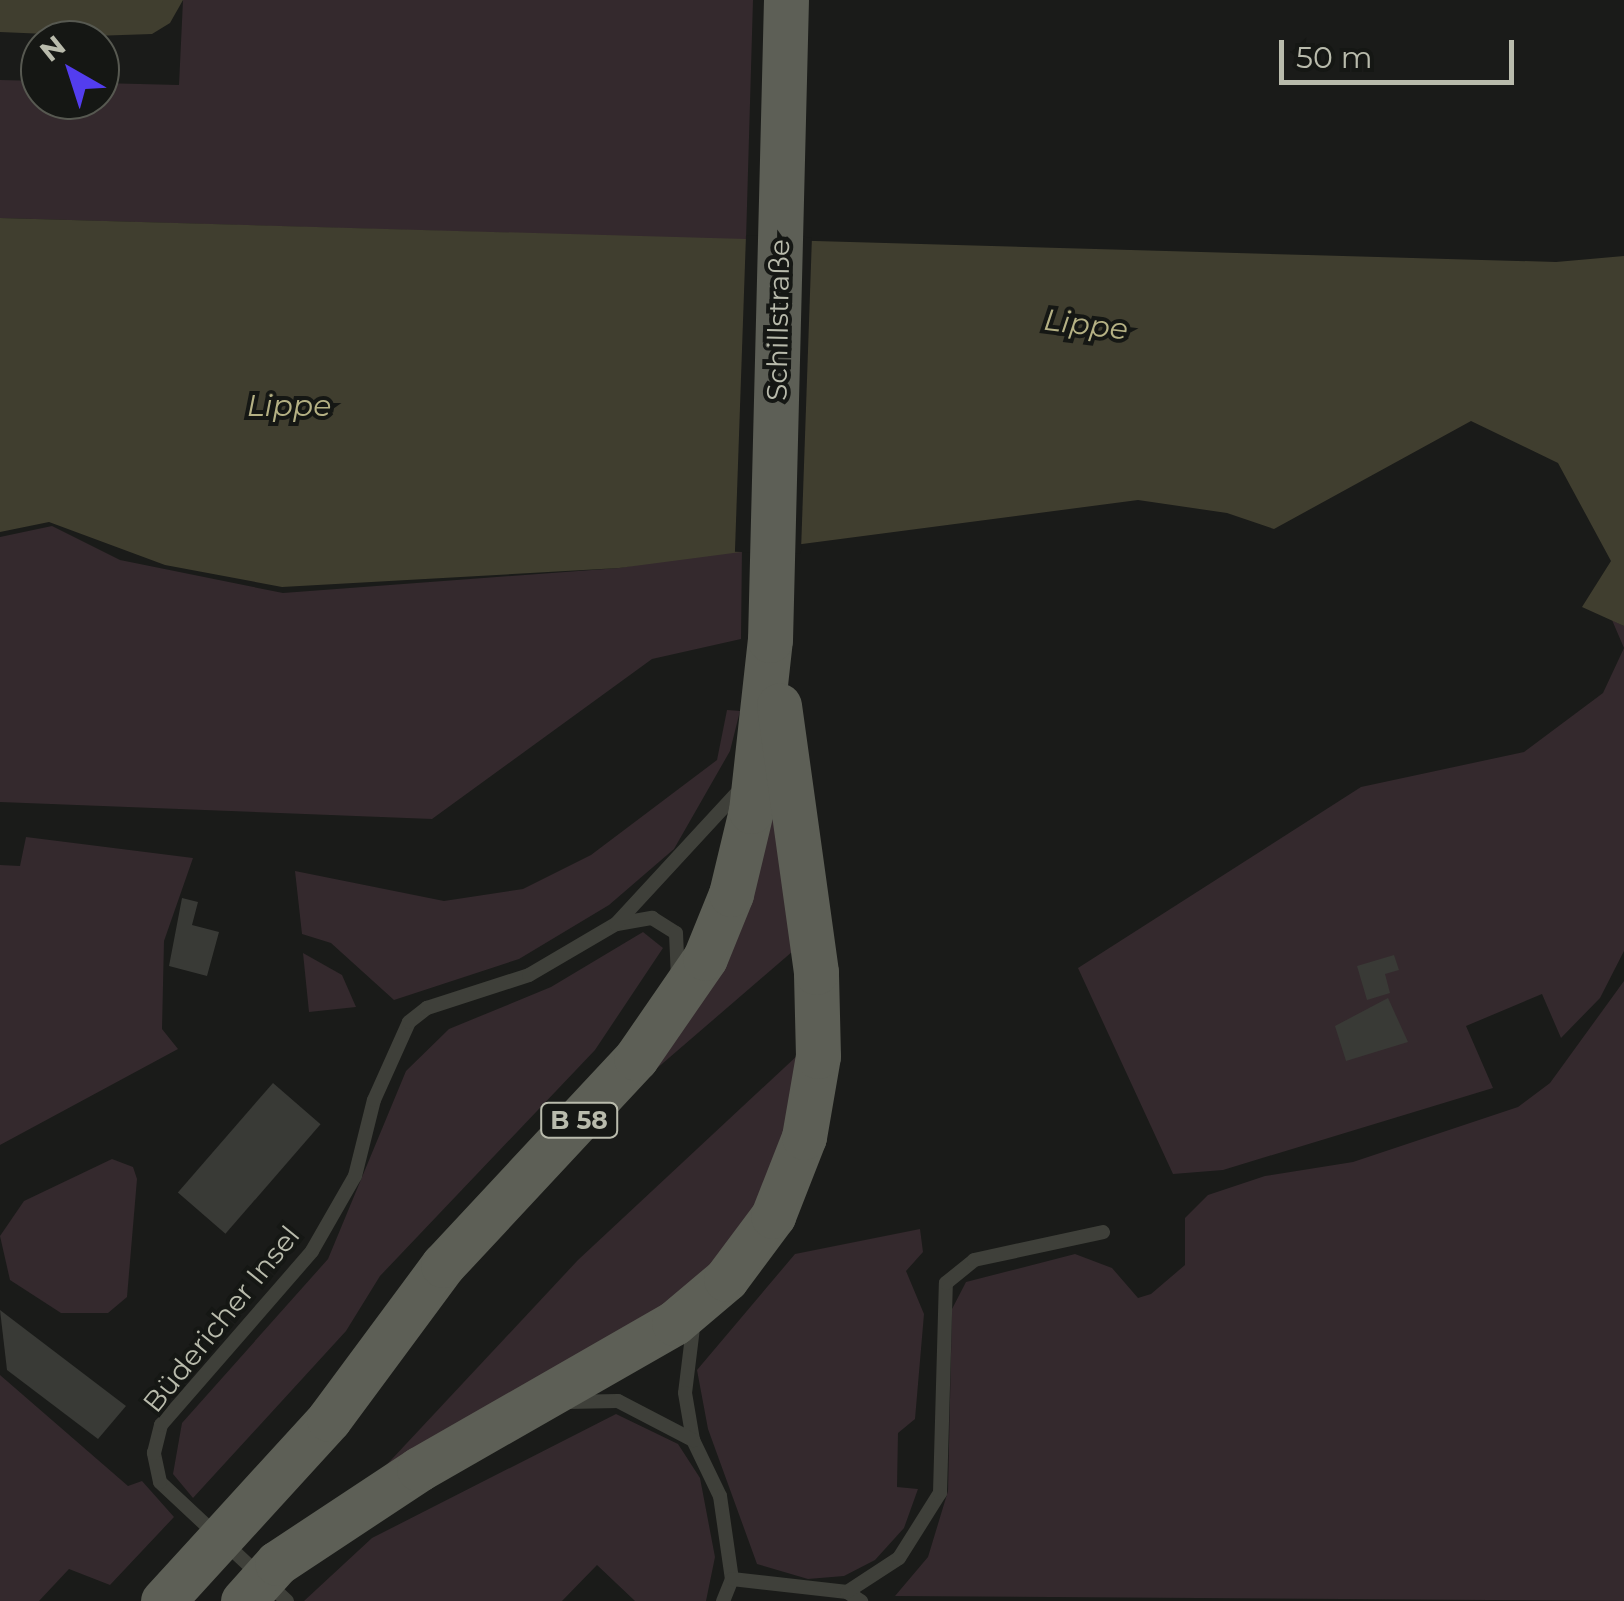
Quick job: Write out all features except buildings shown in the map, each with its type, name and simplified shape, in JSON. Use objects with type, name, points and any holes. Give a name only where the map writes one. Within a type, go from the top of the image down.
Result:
[{"type":"main road","name":"Schillstraße","points":[[770,640],[786,0]]},
{"type":"main road","name":"B 58","points":[[164,1601],[329,1419],[443,1266],[636,1058],[679,998],[731,894],[756,762],[770,640]]},
{"type":"main road","name":"B 58","points":[[243,1601],[282,1582],[419,1469],[536,1407],[674,1323],[726,1279],[773,1216],[793,1173],[818,1056],[816,972],[770,640]]},
{"type":"lane","name":"Büdericher Insel","points":[[282,1582],[160,1482],[154,1453],[160,1425],[312,1252],[354,1176],[374,1100],[410,1022],[427,1008],[529,975],[616,924],[698,843],[756,762]]},
{"type":"lane","points":[[616,924],[652,918],[676,933],[679,998]]},
{"type":"lane","points":[[847,1592],[899,1558],[940,1494],[946,1283],[974,1260],[1104,1232]]},
{"type":"lane","points":[[723,1601],[732,1578],[720,1496],[694,1440],[688,1340],[726,1279]]},
{"type":"lane","points":[[536,1407],[618,1401],[694,1440]]},
{"type":"lane","points":[[732,1578],[847,1592],[861,1601]]},
{"type":"shaded area","points":[[183,0],[753,0],[746,240],[0,218],[0,80],[20,80],[20,120],[120,120],[120,84],[179,85]]},
{"type":"shaded area","points":[[52,526],[120,560],[283,593],[619,568],[742,547],[741,639],[652,659],[432,819],[0,802],[0,537]]},
{"type":"shaded area","points":[[1612,620],[1624,626],[1624,648]]},
{"type":"shaded area","points":[[1624,648],[1624,951],[1600,998],[1561,1038],[1542,994],[1466,1026],[1493,1088],[1223,1170],[1173,1174],[1078,968],[1361,787],[1524,752],[1603,693]]},
{"type":"shaded area","points":[[727,710],[740,711],[730,751],[674,849],[609,905],[519,959],[394,1000],[331,943],[302,934],[295,871],[444,901],[523,889],[591,855],[717,760]]},
{"type":"shaded area","points":[[766,771],[800,945],[619,1101]]},
{"type":"shaded area","points":[[26,837],[193,858],[164,941],[162,1029],[178,1049],[0,1145],[0,865],[20,866]]},
{"type":"shaded area","points":[[643,932],[663,948],[595,1050],[380,1276],[346,1331],[193,1498],[173,1474],[182,1423],[328,1259],[406,1071],[449,1029],[551,987]]},
{"type":"shaded area","points":[[303,953],[342,975],[356,1007],[309,1012]]},
{"type":"shaded area","points":[[1624,981],[1624,1601],[895,1596],[928,1557],[948,1491],[952,1309],[966,1282],[1075,1254],[1112,1268],[1138,1298],[1151,1294],[1185,1265],[1185,1218],[1208,1195],[1265,1176],[1353,1162],[1518,1107],[1550,1083]]},
{"type":"shaded area","points":[[799,1054],[790,1131],[742,1232],[682,1302],[349,1505],[578,1260]]},
{"type":"shaded area","points":[[112,1159],[133,1167],[137,1179],[127,1297],[108,1313],[61,1313],[10,1280],[0,1236],[24,1201]]},
{"type":"shaded area","points":[[920,1229],[923,1252],[906,1271],[924,1314],[915,1419],[898,1433],[897,1487],[918,1489],[904,1528],[875,1560],[844,1576],[808,1579],[757,1564],[708,1429],[697,1370],[795,1254]]},
{"type":"shaded area","points":[[0,1375],[128,1486],[142,1481],[174,1517],[110,1585],[69,1569],[39,1601],[0,1601]]},
{"type":"shaded area","points":[[616,1414],[678,1444],[700,1478],[715,1557],[706,1601],[635,1601],[597,1565],[562,1601],[304,1601],[372,1538]]},
{"type":"water","points":[[0,0],[183,0],[170,23],[152,34],[120,35],[120,20],[20,20],[20,33],[0,32]]},
{"type":"water","name":"Lippe","points":[[0,218],[1556,262],[1624,256],[1624,626],[1582,607],[1611,561],[1558,463],[1471,421],[1274,529],[1227,513],[1138,500],[619,568],[282,587],[165,565],[49,522],[0,532]]},
{"type":"pier","points":[[746,235],[812,237],[801,554],[735,552]]}]
